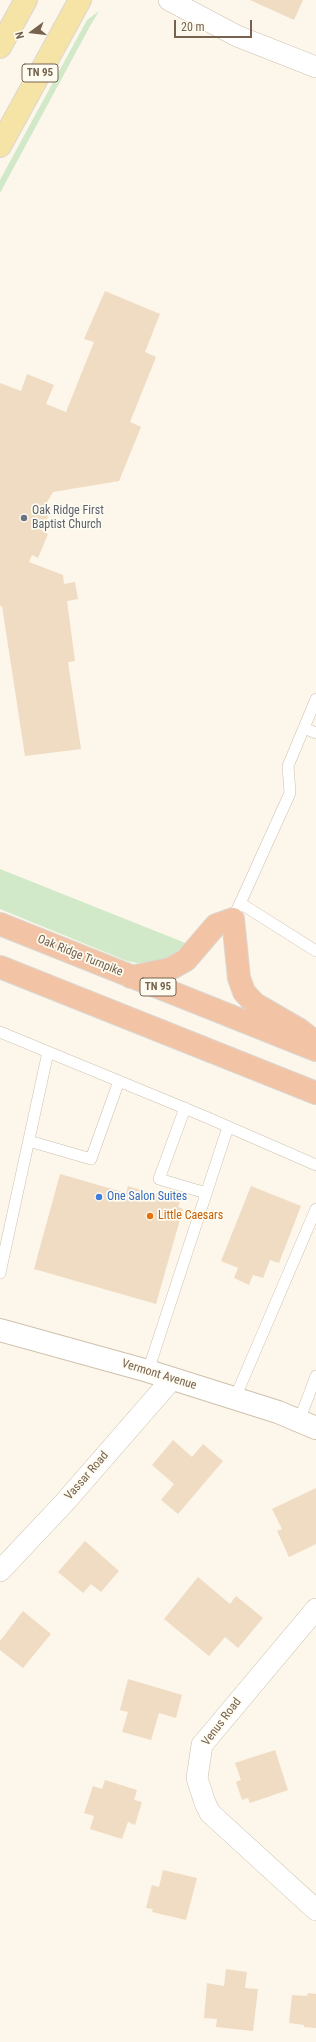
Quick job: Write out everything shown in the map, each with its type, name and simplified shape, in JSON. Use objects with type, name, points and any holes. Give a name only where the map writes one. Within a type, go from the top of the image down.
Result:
[{"type":"highway","points":[[131,977],[170,969],[186,960],[216,925],[236,911]]},
{"type":"highway","points":[[236,911],[239,978],[244,992],[255,1004],[300,1030],[316,1042]]},
{"type":"highway","name":"Oak Ridge Turnpike","points":[[0,924],[316,1050]]},
{"type":"highway","points":[[0,967],[316,1093]]},
{"type":"main road","points":[[0,47],[26,0]]},
{"type":"main road","name":"TN 95","points":[[0,146],[80,0]]},
{"type":"street","points":[[169,0],[237,36],[316,67]]},
{"type":"street","name":"Vermont Avenue","points":[[0,1330],[148,1371],[234,1398],[308,1424]]},
{"type":"street","name":"Vassar Road","points":[[0,1571],[65,1502],[172,1379]]},
{"type":"street","name":"Venus Road","points":[[316,1609],[202,1745],[197,1778],[205,1803],[210,1812],[316,1910]]},
{"type":"lane","points":[[316,699],[288,766],[290,793],[236,911],[316,951]]},
{"type":"lane","points":[[304,728],[316,733]]},
{"type":"lane","points":[[0,1032],[185,1108],[316,1165]]},
{"type":"lane","points":[[0,1273],[48,1052]]},
{"type":"lane","points":[[29,1141],[91,1159],[119,1081]]},
{"type":"lane","points":[[185,1108],[159,1179],[206,1193]]},
{"type":"lane","points":[[148,1371],[228,1127]]},
{"type":"lane","points":[[234,1398],[316,1209]]},
{"type":"lane","points":[[308,1424],[316,1376]]},
{"type":"green space","points":[[99,11],[0,193],[0,180],[33,119],[87,20]]},
{"type":"green space","points":[[0,869],[188,944],[167,958],[153,962],[137,963],[127,961],[0,909]]},
{"type":"building","points":[[250,0],[303,0],[294,20]]},
{"type":"building","name":"Oak Ridge First Baptist Church","points":[[105,291],[160,314],[145,352],[156,357],[130,422],[141,427],[119,481],[53,492],[46,504],[52,506],[42,531],[48,534],[38,558],[32,555],[29,562],[63,575],[64,584],[75,582],[78,599],[67,601],[75,661],[68,662],[81,749],[25,756],[2,606],[0,606],[0,383],[21,391],[27,374],[54,385],[46,404],[66,412],[94,342],[84,339]]},
{"type":"building","points":[[60,1174],[126,1193],[128,1186],[180,1202],[178,1207],[183,1209],[156,1304],[34,1269]]},
{"type":"building","points":[[251,1186],[301,1206],[279,1263],[270,1260],[263,1278],[253,1275],[249,1285],[234,1278],[238,1268],[221,1261]]},
{"type":"building","points":[[173,1440],[192,1457],[203,1444],[223,1461],[178,1514],[161,1500],[174,1484],[152,1465]]},
{"type":"building","points":[[316,1488],[316,1544],[289,1557],[277,1531],[282,1529],[272,1509]]},
{"type":"building","points":[[85,1541],[119,1571],[101,1592],[91,1584],[83,1593],[58,1572]]},
{"type":"building","points":[[198,1577],[230,1604],[236,1596],[263,1618],[238,1648],[225,1637],[209,1656],[164,1619]]},
{"type":"building","points":[[23,1611],[51,1634],[23,1668],[0,1650],[0,1641]]},
{"type":"building","points":[[128,1679],[182,1695],[176,1718],[159,1713],[151,1740],[122,1732],[128,1712],[120,1710]]},
{"type":"building","points":[[275,1750],[288,1790],[250,1803],[248,1798],[242,1800],[236,1782],[241,1780],[235,1763]]},
{"type":"building","points":[[105,1780],[137,1790],[134,1800],[142,1802],[135,1825],[128,1822],[122,1839],[90,1829],[94,1816],[84,1813],[93,1786],[102,1789]]},
{"type":"building","points":[[163,1870],[197,1878],[186,1920],[152,1912],[153,1909],[146,1908],[152,1885],[159,1887]]},
{"type":"building","points":[[226,1969],[247,1972],[245,1988],[258,1989],[253,2031],[216,2027],[217,2019],[204,2018],[207,1983],[224,1986]]},
{"type":"building","points":[[308,1993],[316,1994],[316,2028],[304,2027],[304,2025],[289,2023],[292,1995],[307,1996]]},
{"type":"place","name":"Oak Ridge First Baptist Church","points":[[24,518]]},
{"type":"place","name":"One Salon Suites","points":[[99,1197]]},
{"type":"place","name":"Little Caesars","points":[[150,1216]]}]
